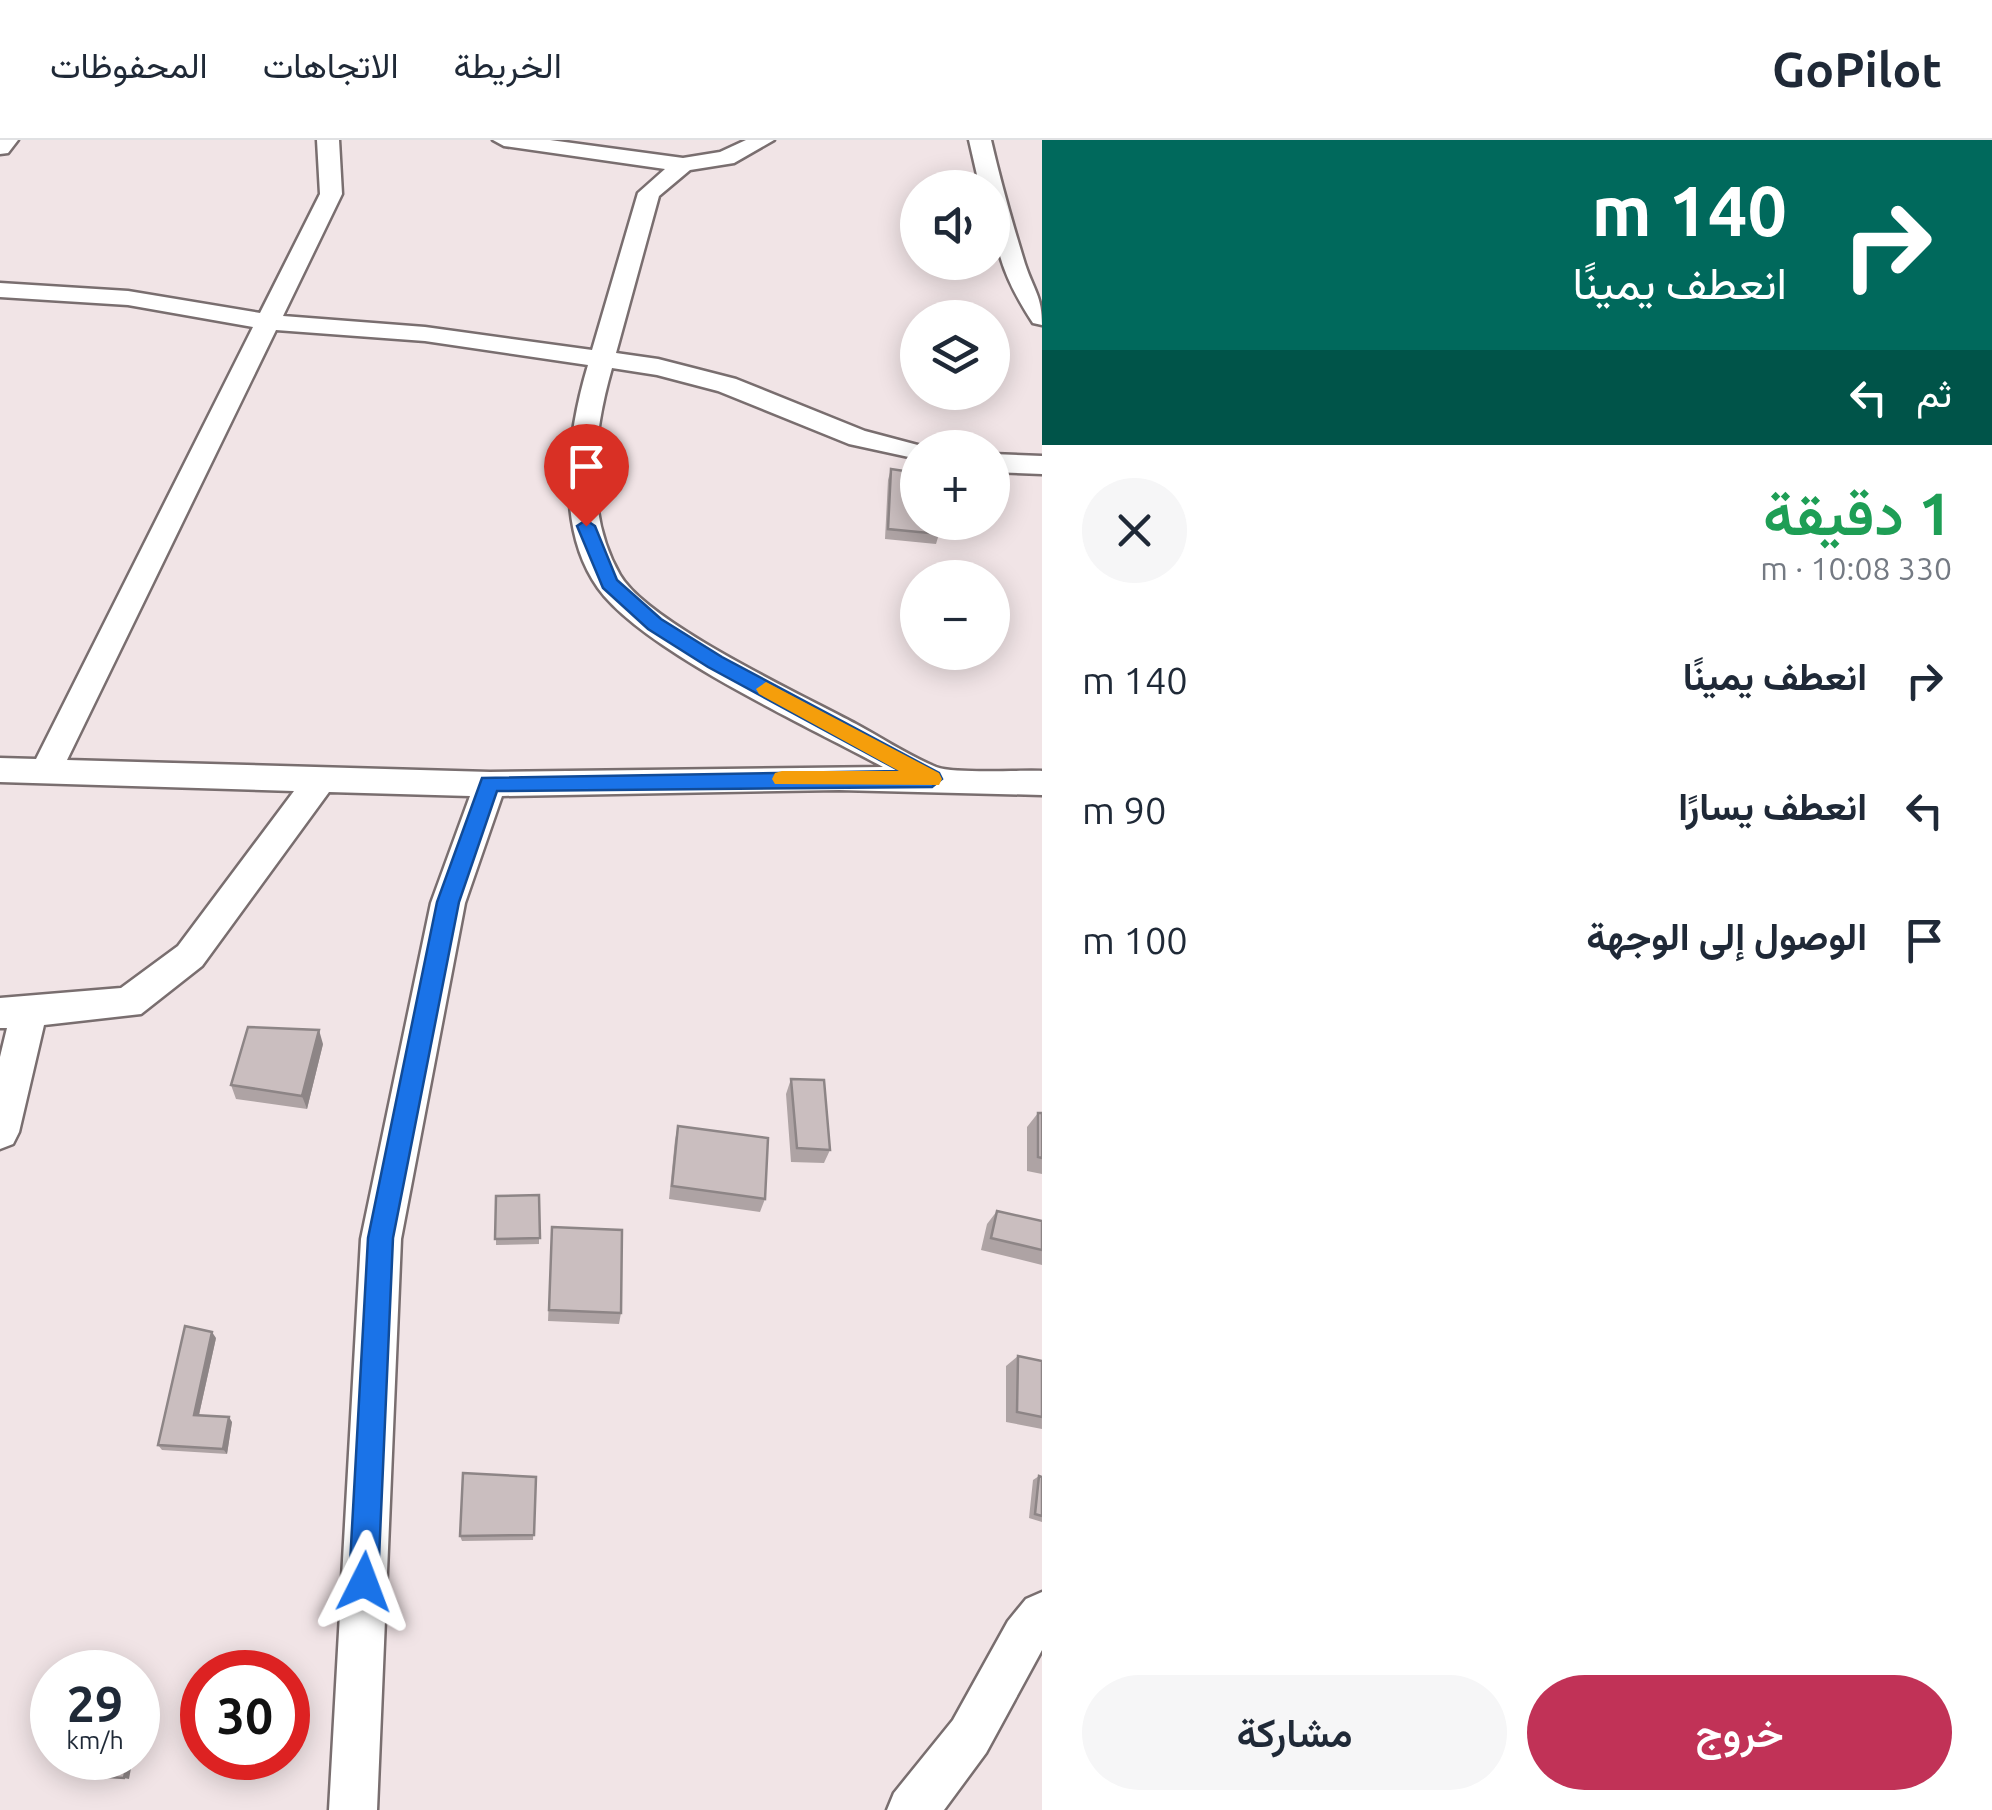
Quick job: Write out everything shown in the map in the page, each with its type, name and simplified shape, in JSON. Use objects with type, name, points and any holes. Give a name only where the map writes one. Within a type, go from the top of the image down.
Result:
[{"type":"street","points":[[0,148],[6,140]]},
{"type":"street","points":[[46,771],[331,194],[328,140]]},
{"type":"street","points":[[507,140],[682,165],[726,158],[762,140]]},
{"type":"street","points":[[980,140],[987,170]]},
{"type":"street","points":[[682,165],[649,192],[588,407],[582,464],[586,526],[609,583],[655,624],[715,662],[932,779]]},
{"type":"street","points":[[1010,251],[1019,282],[1042,318]]},
{"type":"street","points":[[0,290],[128,298],[268,322],[425,334],[602,358],[728,385],[858,438],[900,447]]},
{"type":"street","points":[[1010,463],[1042,465]]},
{"type":"street","points":[[0,770],[490,784],[932,779],[1042,783]]},
{"type":"street","points":[[0,1132],[14,1013],[128,1003],[190,956],[322,778]]},
{"type":"street","points":[[352,1810],[380,1238],[448,902],[490,784]]},
{"type":"street","points":[[911,1810],[952,1766],[1021,1636],[1042,1615]]},
{"type":"building","points":[[891,469],[900,470],[900,530],[888,529]]},
{"type":"building","points":[[248,1027],[319,1030],[302,1096],[231,1085]]},
{"type":"building","points":[[791,1079],[824,1080],[830,1150],[797,1148]]},
{"type":"building","points":[[1038,1113],[1042,1113],[1042,1158],[1038,1157]]},
{"type":"building","points":[[678,1126],[768,1138],[765,1199],[672,1186]]},
{"type":"building","points":[[539,1195],[540,1238],[495,1239],[496,1196]]},
{"type":"building","points":[[997,1211],[1042,1221],[1042,1250],[991,1238]]},
{"type":"building","points":[[552,1227],[622,1230],[621,1313],[549,1310]]},
{"type":"building","points":[[185,1326],[212,1332],[194,1415],[229,1417],[223,1449],[158,1445]]},
{"type":"building","points":[[1018,1356],[1042,1361],[1042,1417],[1017,1412]]},
{"type":"building","points":[[463,1473],[536,1477],[534,1535],[460,1536]]},
{"type":"building","points":[[1039,1476],[1042,1477],[1042,1516],[1035,1514]]},
{"type":"slow traffic","points":[[766,689],[932,779],[782,779]]},
{"type":"route","points":[[364,1582],[380,1238],[448,902],[490,784],[932,779],[715,662],[655,624],[609,583],[586,526]]}]
